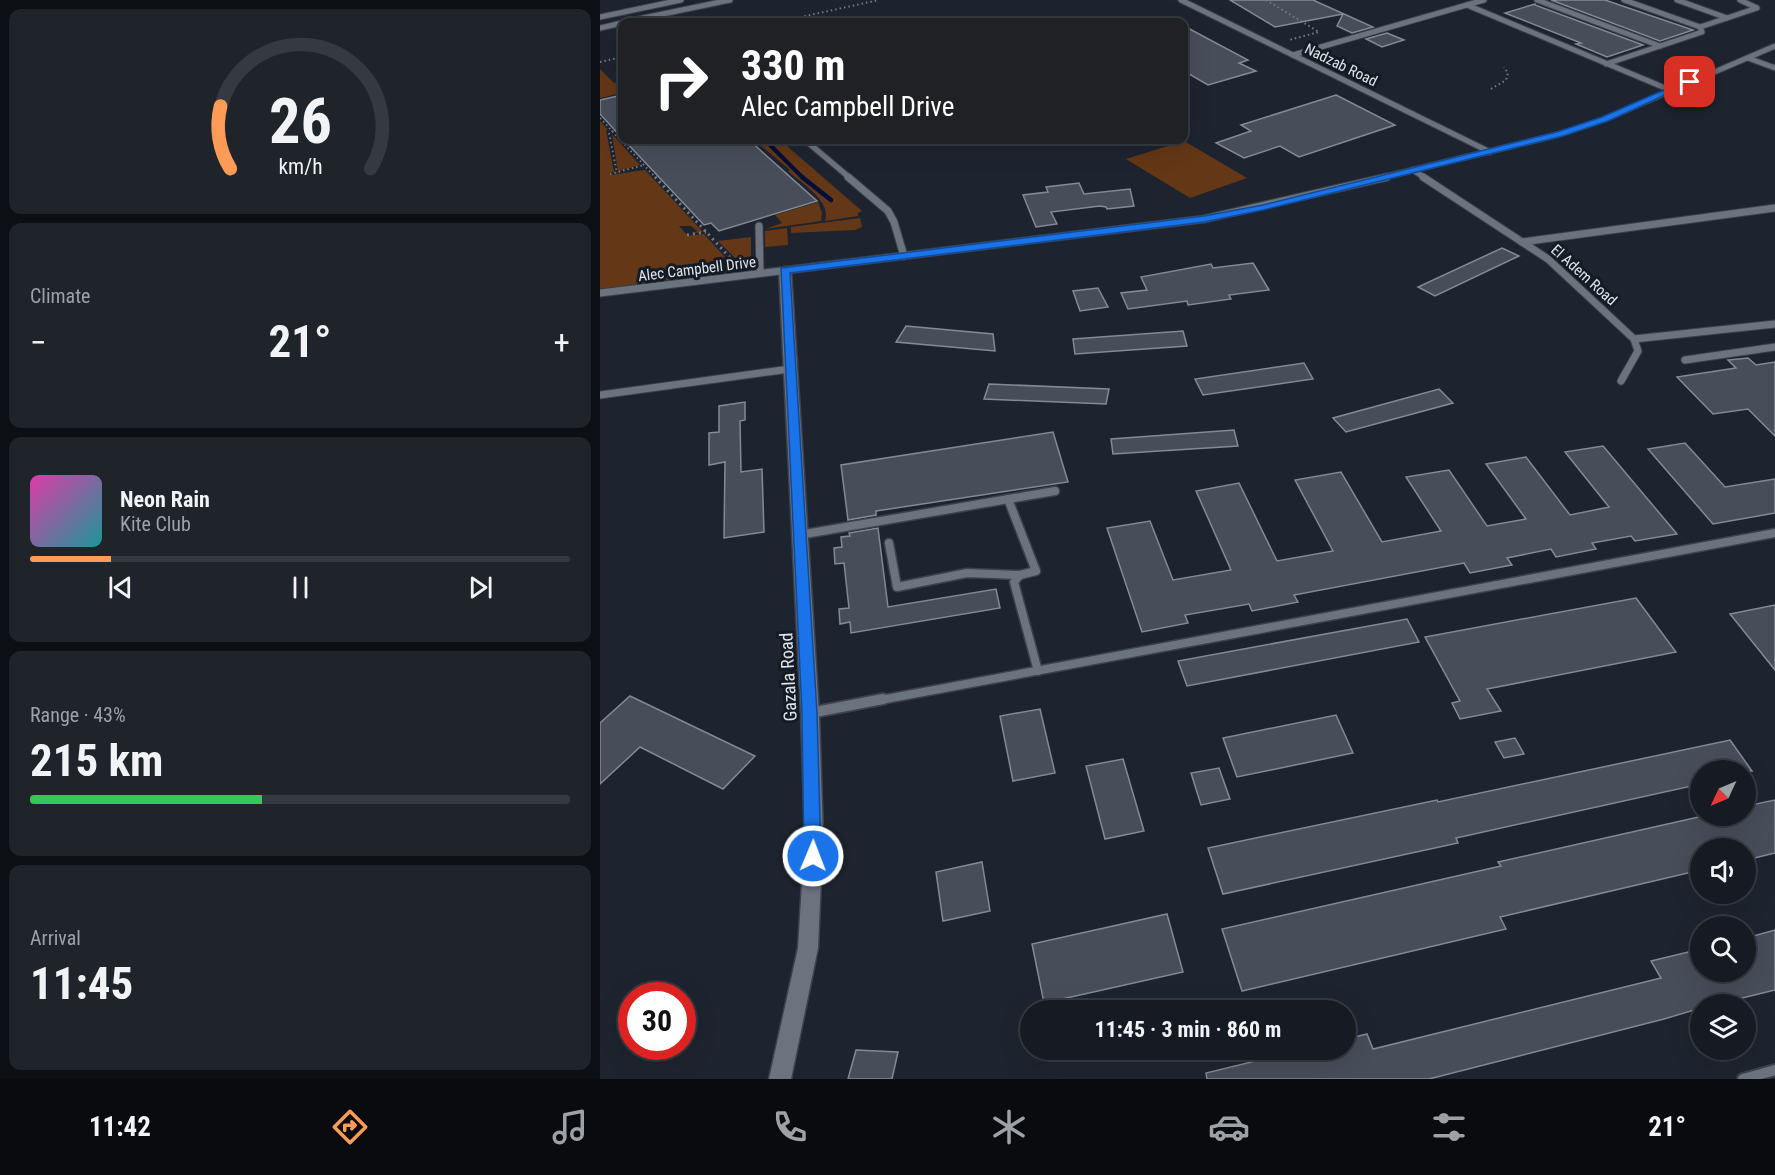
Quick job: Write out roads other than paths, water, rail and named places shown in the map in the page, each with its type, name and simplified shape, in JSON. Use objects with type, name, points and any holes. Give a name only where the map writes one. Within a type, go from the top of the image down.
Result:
[{"type":"street","name":"Gazala Road","points":[[780,1079],[808,948],[814,834],[810,713],[785,270]]},
{"type":"lane","points":[[600,17],[681,0]]},
{"type":"lane","points":[[646,18],[730,0]]},
{"type":"lane","name":"Nadzab Road","points":[[1181,0],[1490,152]]},
{"type":"lane","points":[[1293,55],[1484,0]]},
{"type":"lane","points":[[1537,0],[1660,46]]},
{"type":"lane","points":[[1624,0],[1700,27],[1757,8],[1740,0]]},
{"type":"lane","points":[[1677,0],[1727,18]]},
{"type":"lane","points":[[1467,5],[1670,90]]},
{"type":"lane","points":[[659,15],[663,18]]},
{"type":"lane","points":[[600,28],[618,24]]},
{"type":"lane","points":[[1606,64],[1702,32],[1700,27]]},
{"type":"lane","name":"Alec Campbell Drive","points":[[600,293],[1204,219],[1263,207],[1560,134],[1605,119],[1775,46]]},
{"type":"lane","points":[[1748,57],[1775,68]]},
{"type":"lane","points":[[810,144],[888,211],[894,222],[904,256]]},
{"type":"lane","name":"El Adem Road","points":[[1413,171],[1548,259],[1634,339]]},
{"type":"lane","points":[[1522,243],[1775,208]]},
{"type":"lane","points":[[759,226],[760,273]]},
{"type":"lane","points":[[1621,381],[1638,351],[1634,339],[1775,324]]},
{"type":"lane","points":[[1685,360],[1775,347]]},
{"type":"lane","points":[[600,395],[790,369]]},
{"type":"lane","points":[[799,535],[1055,491]]},
{"type":"lane","points":[[889,543],[897,587],[967,573],[1020,575],[1036,571],[1008,499]]},
{"type":"lane","points":[[810,713],[1775,533]]},
{"type":"lane","points":[[1020,575],[1014,582],[1038,671]]},
{"type":"lane","points":[[1743,1079],[1775,1070]]},
{"type":"waterway","points":[[769,144],[802,177]]},
{"type":"waterway","points":[[802,177],[831,200]]}]
